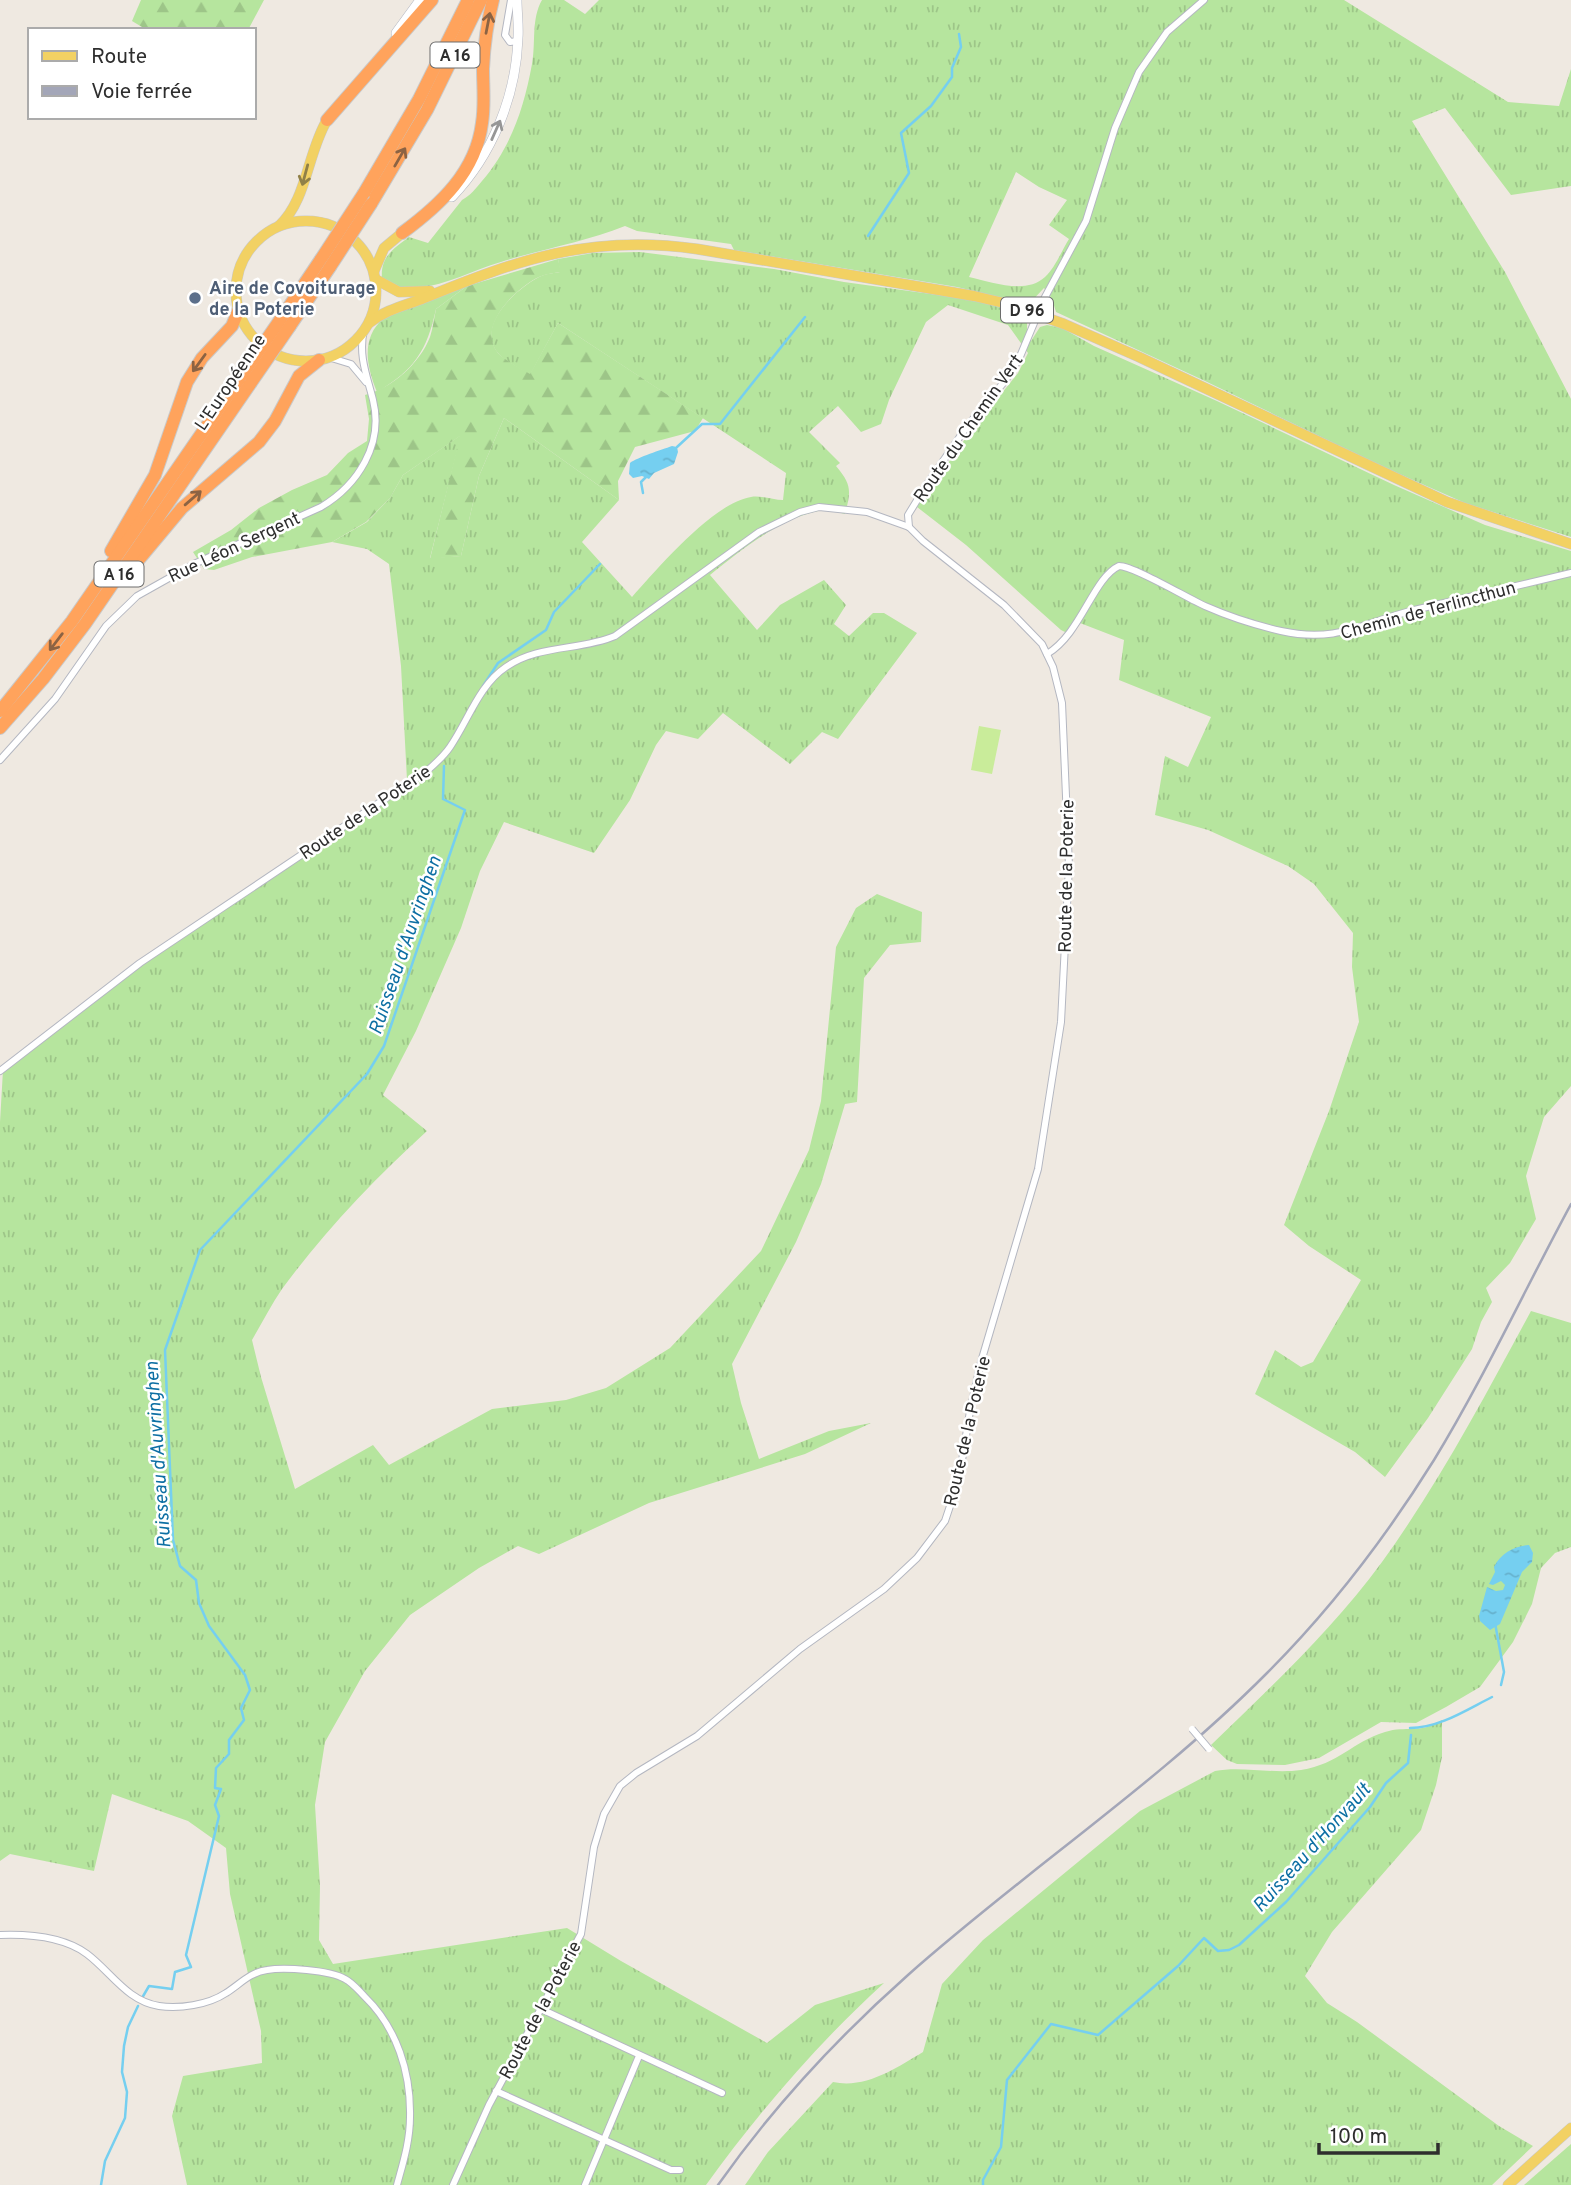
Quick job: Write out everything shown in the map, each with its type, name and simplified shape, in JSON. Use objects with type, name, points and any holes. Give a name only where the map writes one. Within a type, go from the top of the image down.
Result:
[{"type":"highway","points":[[327,120],[432,0]]},
{"type":"highway","name":"L'Européenne","points":[[368,199],[468,0]]},
{"type":"highway","name":"L'Européenne","points":[[0,728],[56,661],[326,263],[427,110],[481,0]]},
{"type":"highway","points":[[402,233],[446,195],[462,176],[475,150],[483,120],[485,44],[493,0]]},
{"type":"highway","points":[[96,587],[101,568],[155,475],[187,382],[202,358],[232,326],[239,309]]},
{"type":"highway","points":[[56,661],[96,617],[172,518],[263,437],[279,415],[299,376],[323,358]]},
{"type":"highway","name":"L'Européenne","points":[[0,710],[52,647],[246,379]]},
{"type":"main road","points":[[278,227],[304,221],[335,227],[358,243],[366,254],[374,275],[375,303],[367,326],[350,346],[323,358],[292,359],[267,348],[248,329],[239,309],[237,286],[243,262],[257,242],[278,227],[297,202],[313,148],[327,120],[349,87],[420,0]]},
{"type":"main road","points":[[374,275],[384,248],[443,206],[462,186],[495,134],[508,98],[518,41],[516,0]]},
{"type":"main road","name":"D 96","points":[[367,326],[387,311],[517,262],[601,245],[647,244],[697,249],[952,292],[1037,313],[1139,357],[1447,502],[1571,544]]},
{"type":"main road","name":"D 96","points":[[374,275],[390,289],[405,293],[420,293],[447,287]]},
{"type":"main road","points":[[1508,2185],[1571,2129]]},
{"type":"street","points":[[510,0],[505,35],[510,42],[518,41]]},
{"type":"street","name":"Route du Chemin Vert","points":[[909,527],[908,515],[927,484],[968,425],[1016,365],[1037,313],[1086,221],[1115,128],[1139,72],[1178,20],[1204,0]]},
{"type":"street","name":"Rue Léon Sergent","points":[[0,760],[55,699],[106,626],[137,596],[194,564],[316,510],[348,487],[365,463],[373,441],[375,410],[362,351],[367,326]]},
{"type":"street","points":[[323,358],[351,364],[368,386]]},
{"type":"street","name":"Route de la Poterie","points":[[0,1072],[140,963],[428,770],[450,748],[489,682],[508,665],[536,653],[595,643],[615,636],[749,538],[804,510],[826,506],[853,509],[880,515],[909,527],[917,537],[1020,620],[1048,654],[1055,671],[1063,709],[1069,820],[1068,903],[1059,1038],[1038,1168],[981,1362],[952,1504],[931,1542],[890,1584],[800,1649],[696,1736],[620,1786],[604,1814],[594,1847],[582,1929],[496,2091],[453,2185]]},
{"type":"street","name":"Chemin de Terlincthun","points":[[1048,654],[1073,629],[1107,574],[1119,566],[1130,567],[1171,590],[1240,620],[1316,636],[1346,633],[1408,612],[1571,573]]},
{"type":"street","points":[[1192,1729],[1209,1749]]},
{"type":"street","points":[[0,1935],[37,1937],[77,1948],[130,1993],[159,2006],[177,2007],[210,2000],[225,1994],[254,1974],[266,1970],[330,1974],[347,1980],[373,2004],[386,2021],[406,2073],[410,2124],[397,2185]]},
{"type":"street","points":[[541,2009],[722,2093]]},
{"type":"street","points":[[585,2185],[639,2056]]},
{"type":"street","points":[[496,2091],[671,2170],[680,2170]]},
{"type":"green space","points":[[141,0],[264,0],[249,28],[144,28],[132,21]]},
{"type":"green space","points":[[542,0],[564,0],[585,14],[599,0],[1344,0],[1508,102],[1559,106],[1571,69],[1571,186],[1511,195],[1445,108],[1412,121],[1505,272],[1571,399],[1571,537],[1465,503],[1379,465],[1056,312],[1052,299],[1044,288],[1029,304],[957,287],[734,250],[731,244],[637,231],[625,226],[429,286],[404,288],[382,279],[385,259],[393,250],[409,237],[428,243],[501,155],[525,96]],"holes":[[[1016,172],[1067,200],[1049,225],[1069,239],[1049,273],[1037,282],[1018,286],[969,277]]]},
{"type":"green space","points":[[640,252],[774,269],[1002,306],[1027,322],[1027,334],[1031,341],[1040,327],[1047,325],[1062,328],[1094,346],[1485,525],[1571,551],[1571,1086],[1544,1117],[1526,1176],[1536,1219],[1510,1263],[1486,1288],[1492,1302],[1481,1322],[1472,1349],[1428,1418],[1385,1477],[1355,1452],[1255,1394],[1275,1350],[1301,1367],[1313,1362],[1361,1280],[1309,1246],[1284,1225],[1329,1111],[1359,1022],[1352,967],[1353,933],[1314,884],[1288,866],[1208,830],[1155,815],[1165,756],[1188,767],[1211,717],[1119,680],[1124,640],[1080,623],[1071,635],[1061,630],[966,545],[917,507],[965,439],[1018,373],[1028,353],[1008,325],[948,305],[926,322],[889,400],[881,424],[861,432],[838,406],[809,432],[840,463],[836,466],[849,489],[845,514],[821,510],[789,521],[761,537],[710,575],[757,630],[780,605],[824,580],[846,605],[834,624],[849,636],[873,613],[884,613],[917,633],[838,739],[822,732],[790,764],[723,713],[698,739],[666,731],[656,745],[630,800],[594,853],[504,822],[480,871],[461,928],[416,1031],[383,1095],[427,1131],[369,1187],[315,1247],[282,1289],[252,1340],[295,1489],[373,1445],[389,1465],[492,1409],[566,1400],[606,1388],[670,1348],[761,1251],[809,1150],[821,1101],[836,947],[856,908],[877,894],[922,912],[921,942],[890,945],[864,978],[857,1102],[845,1104],[821,1184],[796,1242],[732,1364],[759,1459],[829,1431],[871,1423],[805,1454],[649,1503],[539,1554],[518,1546],[479,1568],[410,1615],[365,1671],[325,1742],[315,1805],[320,1886],[319,1940],[333,1964],[567,1928],[767,2043],[815,2005],[884,1983],[835,2030],[790,2080],[706,2185],[187,2185],[172,2116],[183,2076],[262,2063],[261,2031],[230,1894],[226,1848],[188,1821],[112,1794],[94,1871],[10,1854],[0,1861],[0,1122],[3,1070],[140,963],[407,780],[401,666],[389,564],[367,549],[332,542],[367,522],[390,498],[403,475],[461,435],[430,558],[461,556],[479,476],[504,418],[619,500],[582,542],[632,597],[687,539],[720,511],[751,497],[783,500],[786,473],[558,323],[530,375],[498,353],[492,342],[491,331],[501,309],[520,290],[541,276],[560,272],[558,259],[593,253]]},
{"type":"green space","points":[[558,259],[561,272],[530,282],[502,309],[492,331],[498,353],[530,374],[558,323],[703,418],[695,431],[635,447],[618,481],[619,500],[504,418],[479,476],[461,556],[430,559],[460,436],[403,475],[390,498],[366,522],[332,542],[252,557],[214,570],[204,569],[193,552],[231,530],[259,508],[327,475],[348,453],[367,441],[369,419],[365,395],[385,387],[412,365],[430,337],[436,309],[467,286]]},
{"type":"green space","points":[[467,286],[436,309],[428,337],[410,367],[377,392],[368,363],[371,334],[376,326],[384,318]]},
{"type":"green space","points":[[979,726],[1001,730],[992,774],[971,770]]},
{"type":"green space","points":[[1531,1311],[1571,1323],[1571,1547],[1555,1553],[1541,1568],[1532,1604],[1513,1642],[1480,1687],[1416,1723],[1381,1722],[1319,1758],[1285,1765],[1237,1764],[1227,1760],[1211,1745],[1322,1634],[1382,1562],[1442,1470]]},
{"type":"green space","points":[[1442,1720],[1442,1757],[1421,1830],[1332,1932],[1305,1976],[1327,2003],[1499,2126],[1533,2146],[1492,2185],[745,2185],[768,2152],[833,2082],[857,2083],[869,2080],[923,2052],[942,1984],[983,1940],[1140,1811],[1215,1771],[1301,1770],[1326,1763],[1373,1736],[1393,1730],[1419,1729]]},
{"type":"green space","points":[[1571,2144],[1571,2185],[1524,2185]]},
{"type":"water","points":[[672,446],[677,447],[678,452],[674,464],[654,473],[649,479],[642,476],[633,478],[629,474],[630,463]]},
{"type":"water","points":[[1529,1545],[1533,1553],[1532,1562],[1522,1572],[1500,1624],[1490,1630],[1480,1621],[1479,1616],[1487,1587],[1496,1591],[1503,1590],[1505,1585],[1501,1581],[1489,1584],[1495,1572],[1494,1567],[1509,1551]]},
{"type":"waterway","name":"Ruisseau d'Auvringhen","points":[[868,236],[909,173],[901,133],[931,106],[952,77],[952,68],[961,47],[959,34]]},
{"type":"waterway","name":"Ruisseau d'Auvringhen","points":[[677,447],[702,424],[720,424],[805,317]]},
{"type":"waterway","name":"Ruisseau d'Auvringhen","points":[[643,493],[641,482],[647,476]]},
{"type":"waterway","name":"Ruisseau d'Auvringhen","points":[[483,686],[498,663],[546,630],[554,612],[600,564]]},
{"type":"waterway","name":"Ruisseau d'Auvringhen","points":[[142,1998],[149,1986],[172,1989],[175,1972],[191,1967],[186,1955],[219,1816],[215,1805],[221,1789],[215,1788],[216,1768],[229,1754],[229,1740],[244,1720],[241,1708],[250,1690],[245,1675],[209,1626],[199,1603],[196,1580],[180,1566],[173,1540],[165,1350],[200,1250],[367,1074],[384,1046],[465,810],[443,799],[444,766]]},
{"type":"waterway","name":"Ruisseau d'Honvault","points":[[1495,1623],[1504,1672],[1501,1685]]},
{"type":"waterway","name":"Ruisseau d'Honvault","points":[[1410,1728],[1442,1722],[1492,1697]]},
{"type":"waterway","name":"Ruisseau d'Honvault","points":[[983,2185],[983,2180],[1001,2147],[1007,2080],[1051,2024],[1098,2035],[1178,1966],[1204,1938],[1218,1951],[1239,1945],[1286,1902],[1370,1807],[1386,1783],[1408,1763],[1411,1735]]},
{"type":"waterway","name":"Ruisseau d'Auvringhen","points":[[101,2185],[105,2161],[125,2118],[127,2092],[122,2072],[124,2046],[128,2027],[138,2006]]},
{"type":"railway","points":[[718,2185],[784,2101],[831,2049],[882,1999],[953,1937],[1136,1790],[1225,1714],[1313,1624],[1397,1517],[1434,1460],[1571,1204]]},
{"type":"place","name":"Aire de Covoiturage de la Poterie","points":[[195,298]]}]
